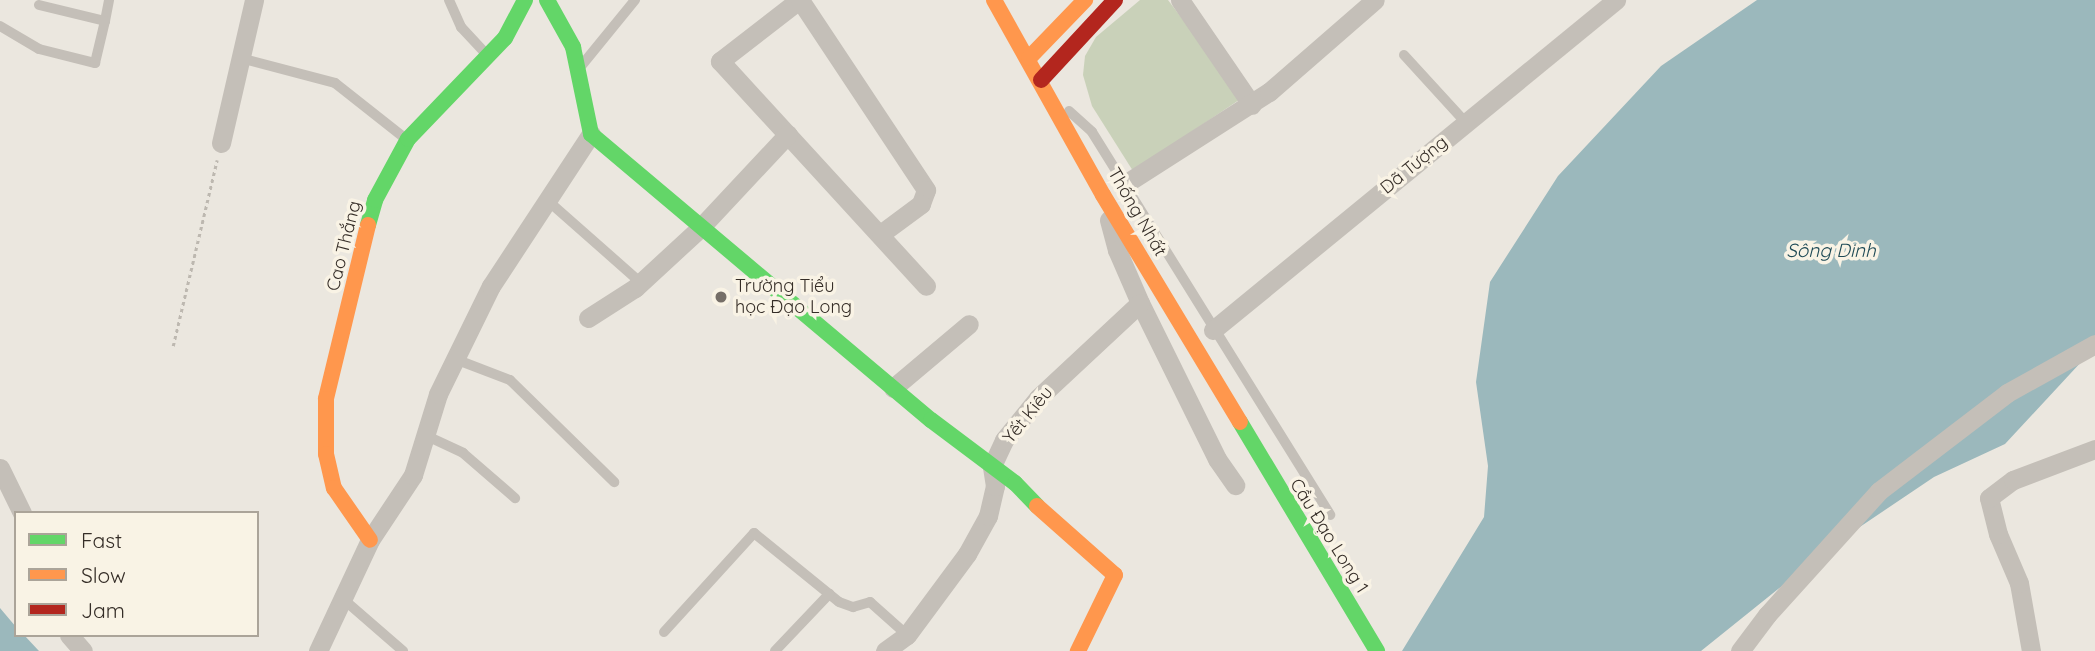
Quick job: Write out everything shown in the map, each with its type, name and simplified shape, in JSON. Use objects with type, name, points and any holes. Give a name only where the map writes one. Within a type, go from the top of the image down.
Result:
[{"type":"street","points":[[221,143],[254,0]]},
{"type":"street","name":"Cao Thắng","points":[[370,540],[334,488],[326,454],[326,399],[335,351],[375,200],[408,139],[489,56],[518,19],[526,0]]},
{"type":"street","points":[[547,0],[565,28],[591,134],[893,388],[992,466],[1115,576],[1078,651]]},
{"type":"street","points":[[882,233],[921,204],[926,190],[799,0],[720,61],[882,233],[926,286]]},
{"type":"street","name":"Thống Nhất","points":[[995,0],[1103,195],[1249,442]]},
{"type":"street","points":[[1029,58],[1085,0]]},
{"type":"street","points":[[1041,80],[1115,0]]},
{"type":"street","points":[[1180,0],[1252,105]]},
{"type":"street","points":[[1125,184],[1252,105],[1375,0]]},
{"type":"street","name":"Dã Tượng","points":[[1213,330],[1616,0]]},
{"type":"street","points":[[318,651],[370,540],[413,475],[438,394],[491,286],[591,134]]},
{"type":"street","points":[[588,318],[640,283],[701,227],[788,134]]},
{"type":"street","points":[[1103,195],[1117,250],[1140,303],[1217,459],[1235,485]]},
{"type":"street","name":"Yết Kiêu","points":[[885,651],[907,635],[941,595],[988,516],[995,486],[992,466],[1004,440],[1038,398],[1140,303]]},
{"type":"street","points":[[893,388],[969,324]]},
{"type":"street","points":[[1740,651],[1767,615],[1879,491],[2007,393],[2095,345]]},
{"type":"street","name":"Cầu Đạo Long 1","points":[[1249,442],[1377,651]]},
{"type":"street","points":[[2031,651],[2019,583],[1998,534],[1989,498],[2012,480],[2095,449]]},
{"type":"street","points":[[0,468],[21,511]]},
{"type":"street","points":[[71,637],[83,651]]},
{"type":"lane","points":[[0,26],[39,50],[95,63],[109,0]]},
{"type":"lane","points":[[449,0],[461,27],[489,56]]},
{"type":"lane","points":[[577,70],[635,0]]},
{"type":"lane","points":[[38,5],[105,21]]},
{"type":"lane","points":[[1404,55],[1466,123]]},
{"type":"lane","points":[[240,58],[335,83],[408,139]]},
{"type":"lane","points":[[1050,95],[1092,132],[1330,515]]},
{"type":"lane","points":[[547,200],[640,283]]},
{"type":"lane","points":[[455,359],[510,380],[614,482]]},
{"type":"lane","points":[[427,436],[463,453],[515,498]]},
{"type":"lane","points":[[664,632],[754,533],[828,594],[853,607],[870,602],[907,635]]},
{"type":"lane","points":[[775,651],[828,594]]},
{"type":"lane","points":[[342,598],[403,651]]},
{"type":"path","points":[[173,346],[221,143]]},
{"type":"green space","points":[[1140,0],[1168,0],[1242,98],[1133,171],[1092,106],[1083,75],[1085,56],[1096,37]]},
{"type":"water","name":"Sông Dinh","points":[[1757,0],[2095,0],[2095,347],[2005,444],[1934,477],[1833,545],[1701,651],[1402,651],[1484,517],[1488,466],[1476,382],[1490,282],[1558,176],[1661,66]]},
{"type":"water","points":[[0,608],[14,625],[14,637],[26,637],[39,651],[0,651]]},
{"type":"traffic: fast","points":[[368,225],[375,200],[408,139],[505,38],[525,0]]},
{"type":"traffic: fast","points":[[547,0],[573,47],[591,134],[931,420],[1015,483],[1037,506]]},
{"type":"traffic: fast","points":[[1240,422],[1377,651]]},
{"type":"traffic: slow","points":[[994,0],[1103,195],[1240,422]]},
{"type":"traffic: slow","points":[[1029,58],[1085,0]]},
{"type":"traffic: slow","points":[[368,225],[326,399],[326,454],[334,488],[370,540]]},
{"type":"traffic: slow","points":[[1037,506],[1115,575],[1078,651]]},
{"type":"traffic: jam","points":[[1041,80],[1115,0]]},
{"type":"place","name":"Trường Tiểu học Đạo Long","points":[[721,297]]}]
